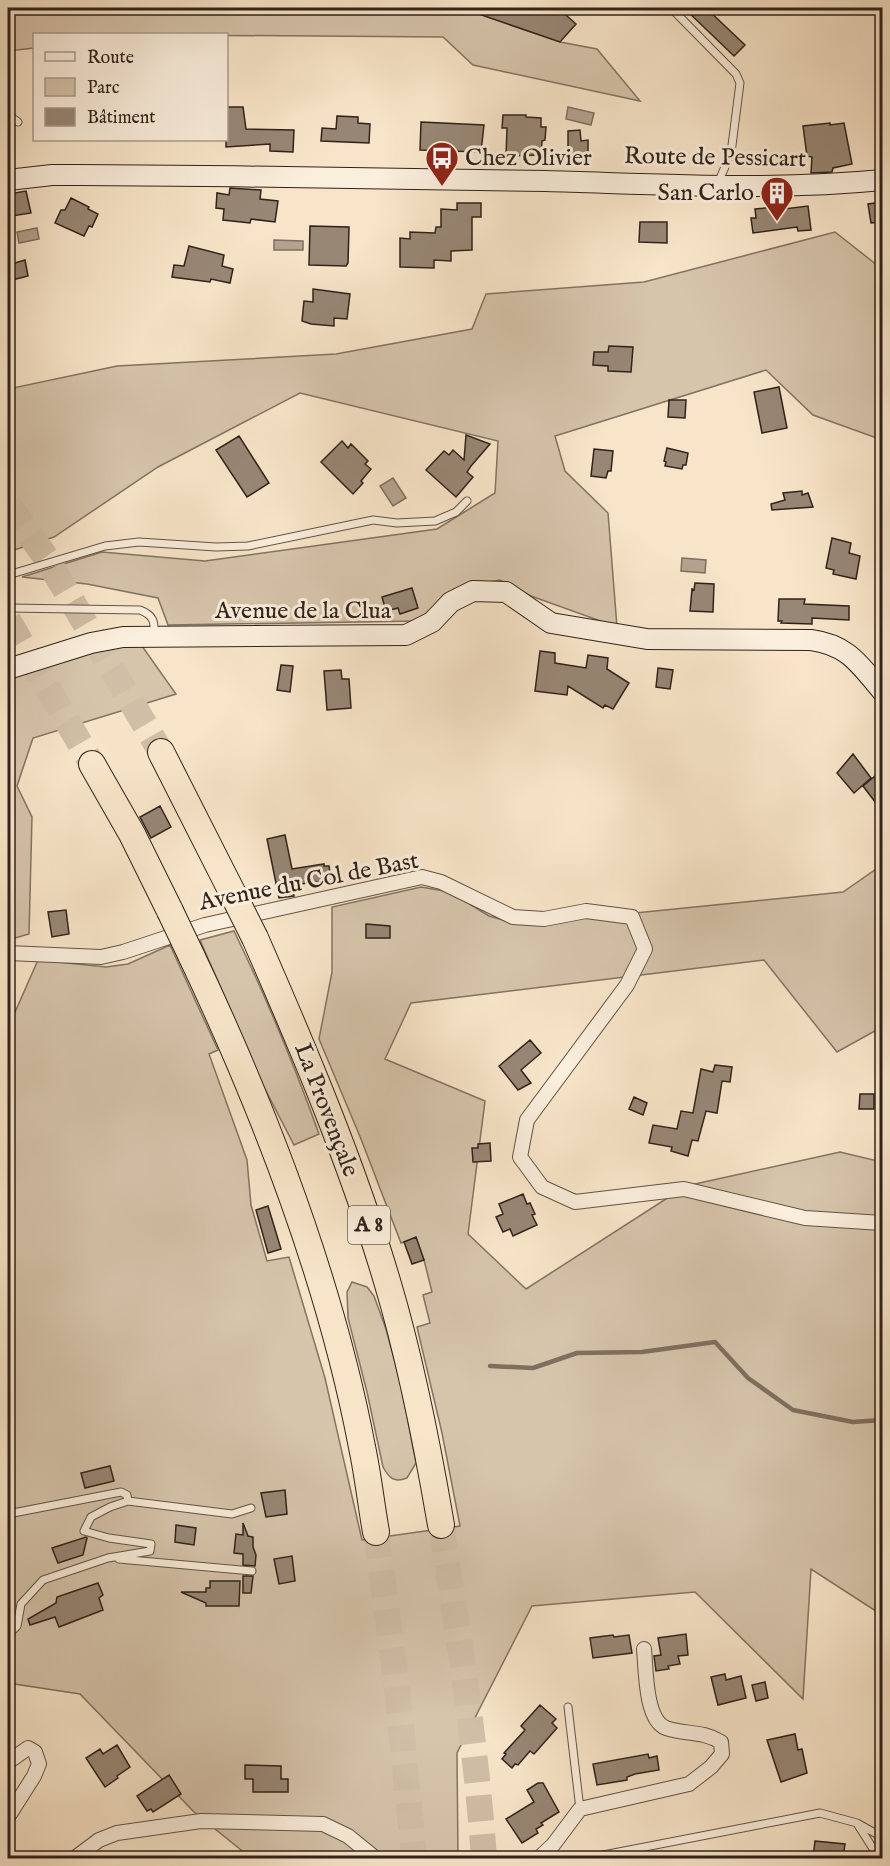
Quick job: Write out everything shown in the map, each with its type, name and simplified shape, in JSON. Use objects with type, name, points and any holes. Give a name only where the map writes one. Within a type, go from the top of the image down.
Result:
[{"type":"highway","name":"La Provençale","points":[[161,752],[255,938],[331,1118],[384,1271],[409,1361],[441,1525]]},
{"type":"highway","points":[[92,764],[132,834],[170,911],[222,1020],[259,1109],[302,1227],[333,1324],[363,1447],[376,1532]]},
{"type":"street","name":"Route de Pessicart","points":[[8,180],[52,175],[717,185],[838,185],[882,180]]},
{"type":"street","name":"Avenue de la Clua","points":[[8,669],[91,643],[123,637],[406,635],[432,622],[451,602],[473,591],[506,592],[551,623],[636,637],[829,642],[848,652],[882,691]]},
{"type":"street","name":"Avenue du Col de Bast","points":[[8,953],[101,957],[205,925],[422,877],[441,882],[513,917],[544,919],[586,911],[632,917],[645,948],[627,985],[527,1120],[520,1157],[543,1187],[574,1202],[684,1189],[805,1218],[882,1223]]},
{"type":"street","points":[[539,1858],[553,1845],[580,1809],[689,1784],[711,1767],[722,1754],[721,1742],[709,1735],[665,1728],[656,1719],[649,1700],[644,1649]]},
{"type":"street","points":[[8,1762],[28,1748],[35,1752],[39,1764],[8,1817]]},
{"type":"street","points":[[75,1858],[99,1840],[117,1833],[201,1821],[323,1824],[348,1836],[375,1858]]},
{"type":"lane","points":[[671,8],[736,74],[740,83],[731,153],[717,185]]},
{"type":"lane","points":[[8,119],[18,122]]},
{"type":"lane","points":[[8,574],[105,546],[139,542],[216,547],[248,546],[373,520],[397,523],[435,521],[456,512],[467,501]]},
{"type":"lane","points":[[8,608],[140,610],[153,618],[155,623],[153,637]]},
{"type":"lane","points":[[8,1514],[121,1492],[127,1496],[128,1501]]},
{"type":"lane","points":[[8,1635],[17,1626],[21,1604],[43,1580],[108,1558],[150,1551],[151,1544],[110,1538],[84,1531],[91,1517],[110,1507],[128,1501],[232,1514],[251,1508]]},
{"type":"lane","points":[[108,1558],[252,1571]]},
{"type":"lane","points":[[568,1707],[580,1809]]},
{"type":"lane","points":[[588,1858],[820,1813],[857,1823],[882,1837]]},
{"type":"lane","points":[[857,1823],[879,1858]]},
{"type":"green space","points":[[8,8],[477,8],[488,17],[560,42],[597,49],[640,101],[473,65],[443,37],[228,35],[228,33],[33,33],[33,48],[8,51]]},
{"type":"green space","points":[[835,232],[882,269],[882,440],[813,415],[766,370],[555,436],[565,471],[608,513],[617,627],[531,596],[500,580],[454,589],[419,621],[168,625],[158,598],[87,584],[22,577],[102,552],[205,561],[437,529],[495,493],[498,441],[300,393],[158,467],[54,537],[8,552],[8,389],[117,366],[336,354],[472,329],[486,294],[644,282]]},
{"type":"green space","points":[[117,644],[142,646],[176,694],[33,738],[17,786],[32,817],[29,934],[8,940],[8,678]]},
{"type":"green space","points":[[882,865],[882,1027],[837,1052],[764,960],[411,1003],[385,1059],[485,1101],[468,1234],[526,1289],[686,1186],[840,1152],[882,1162],[882,1615],[811,1569],[803,1699],[695,1592],[532,1606],[457,1753],[458,1858],[251,1858],[194,1812],[80,1694],[8,1683],[8,1028],[38,960],[106,967],[128,964],[170,945],[218,1050],[209,1054],[247,1160],[251,1205],[267,1261],[289,1257],[325,1378],[362,1540],[460,1526],[442,1433],[417,1327],[430,1323],[423,1295],[432,1292],[424,1260],[416,1238],[401,1243],[319,1039],[332,972],[332,907],[421,887],[450,892],[489,916],[526,924],[843,892]]},
{"type":"green space","points":[[234,931],[279,1031],[319,1134],[294,1145],[263,1085],[200,940]]},
{"type":"green space","points":[[352,1282],[367,1287],[374,1296],[386,1329],[401,1385],[416,1463],[407,1478],[399,1480],[392,1478],[383,1467],[348,1318],[347,1292]]},
{"type":"shaded area","points":[[568,107],[594,113],[591,125],[566,119]]},
{"type":"shaded area","points":[[37,228],[39,239],[19,243],[17,232]]},
{"type":"shaded area","points":[[274,240],[303,241],[303,250],[274,250]]},
{"type":"shaded area","points":[[393,478],[406,498],[393,506],[380,486]]},
{"type":"shaded area","points":[[682,558],[706,560],[705,573],[681,571]]},
{"type":"building","points":[[467,8],[558,8],[576,24],[560,42],[467,10]]},
{"type":"building","points":[[684,8],[706,8],[745,45],[734,56]]},
{"type":"building","points":[[228,107],[243,107],[246,129],[294,130],[293,152],[270,151],[270,144],[226,147]]},
{"type":"building","points":[[503,115],[526,115],[526,117],[541,118],[541,127],[546,127],[541,155],[506,156],[507,128],[502,128]]},
{"type":"building","points":[[337,116],[358,117],[358,123],[370,124],[369,143],[321,141],[322,128],[336,129]]},
{"type":"building","points":[[421,122],[484,125],[481,152],[420,150]]},
{"type":"building","points":[[830,123],[830,125],[844,123],[852,164],[833,168],[832,172],[811,173],[812,157],[807,156],[803,126]]},
{"type":"building","points":[[580,130],[581,141],[588,140],[588,159],[568,160],[568,131]]},
{"type":"building","points":[[230,188],[261,190],[260,199],[278,201],[275,222],[251,219],[250,223],[223,220],[224,209],[216,208],[217,193],[229,195]]},
{"type":"building","points":[[26,191],[31,213],[12,216],[8,194]]},
{"type":"building","points":[[71,198],[98,214],[92,227],[89,226],[84,236],[55,223],[61,210],[65,210]]},
{"type":"building","points":[[882,202],[882,222],[871,223],[868,204]]},
{"type":"building","points":[[457,203],[481,203],[481,217],[472,217],[472,250],[451,251],[451,261],[434,260],[434,268],[400,267],[400,238],[410,239],[410,232],[435,233],[436,227],[441,227],[441,209],[457,210]]},
{"type":"building","name":"San Carlo","points":[[808,206],[811,230],[798,231],[797,227],[753,233],[751,218],[756,218],[755,209],[776,207],[776,210]]},
{"type":"building","points":[[640,222],[667,222],[667,243],[639,242]]},
{"type":"building","points":[[310,226],[349,227],[346,266],[309,265]]},
{"type":"building","points":[[189,246],[224,255],[222,266],[233,269],[230,283],[211,279],[210,282],[172,277],[174,265],[184,266]]},
{"type":"building","points":[[25,260],[28,276],[12,280],[8,265]]},
{"type":"building","points":[[313,289],[350,294],[347,319],[334,318],[334,326],[302,321],[304,301],[313,302]]},
{"type":"building","points":[[609,346],[633,347],[631,372],[608,371],[608,366],[593,365],[594,352],[608,352]]},
{"type":"building","points":[[779,387],[787,428],[762,433],[754,392]]},
{"type":"building","points":[[669,400],[686,400],[685,418],[668,417]]},
{"type":"building","points":[[466,435],[490,444],[467,472],[473,477],[456,497],[426,470],[444,451],[449,455],[453,450],[464,460]]},
{"type":"building","points":[[239,436],[269,483],[247,497],[216,450]]},
{"type":"building","points":[[342,441],[348,448],[351,444],[368,461],[365,464],[371,469],[353,494],[321,462]]},
{"type":"building","points":[[667,448],[688,453],[686,465],[683,465],[682,469],[665,466]]},
{"type":"building","points":[[594,449],[613,451],[611,471],[608,471],[606,478],[591,476]]},
{"type":"building","points":[[802,491],[802,495],[808,493],[813,507],[772,510],[771,504],[785,500],[783,493]]},
{"type":"building","points":[[832,538],[851,543],[849,553],[860,556],[856,579],[833,574],[834,570],[826,568]]},
{"type":"building","points":[[695,583],[714,584],[713,612],[690,611],[692,589],[694,590]]},
{"type":"building","points":[[412,588],[418,608],[400,614],[398,608],[386,611],[382,597]]},
{"type":"building","points":[[779,599],[805,599],[804,604],[849,606],[849,620],[812,618],[812,624],[781,623],[782,621],[778,621]]},
{"type":"building","points":[[540,651],[555,653],[555,663],[586,668],[588,655],[608,658],[607,669],[629,683],[613,709],[605,705],[603,708],[568,686],[567,695],[535,691]]},
{"type":"building","points":[[281,665],[293,666],[290,692],[277,690]]},
{"type":"building","points":[[658,668],[673,670],[670,689],[656,687]]},
{"type":"building","points":[[341,670],[342,679],[349,679],[351,708],[327,710],[324,671]]},
{"type":"building","points":[[853,754],[871,778],[854,793],[837,773]]},
{"type":"building","points":[[875,776],[882,785],[882,811],[863,786]]},
{"type":"building","points":[[160,806],[171,827],[151,838],[140,817]]},
{"type":"building","points":[[285,835],[292,869],[324,864],[324,866],[329,866],[331,880],[293,885],[294,896],[279,898],[267,839]]},
{"type":"building","points":[[66,910],[69,934],[52,937],[48,912]]},
{"type":"building","points":[[366,924],[390,926],[390,938],[366,938]]},
{"type":"building","points":[[530,1040],[541,1053],[521,1070],[531,1083],[518,1090],[499,1066]]},
{"type":"building","points":[[715,1065],[732,1067],[730,1082],[722,1081],[717,1113],[706,1111],[698,1141],[692,1140],[688,1156],[671,1151],[672,1147],[649,1143],[653,1125],[677,1129],[681,1111],[693,1113],[701,1069],[713,1072]]},
{"type":"building","points":[[860,1094],[874,1094],[874,1109],[859,1109]]},
{"type":"building","points":[[634,1097],[647,1103],[643,1115],[629,1109]]},
{"type":"building","points":[[490,1143],[491,1161],[473,1162],[472,1148],[478,1148],[478,1144]]},
{"type":"building","points":[[523,1194],[535,1214],[532,1215],[537,1225],[513,1236],[510,1229],[503,1232],[496,1217],[503,1214],[499,1204]]},
{"type":"building","points":[[268,1206],[281,1249],[268,1253],[256,1210]]},
{"type":"building","points":[[416,1237],[424,1260],[412,1264],[404,1242]]},
{"type":"building","points":[[110,1466],[114,1481],[85,1488],[81,1473]]},
{"type":"building","points":[[285,1490],[287,1514],[266,1517],[261,1493]]},
{"type":"building","points":[[243,1523],[248,1536],[253,1537],[255,1566],[243,1565],[243,1554],[234,1553],[236,1534],[243,1535]]},
{"type":"building","points":[[176,1525],[196,1528],[194,1545],[175,1542]]},
{"type":"building","points":[[86,1537],[83,1555],[58,1563],[52,1548]]},
{"type":"building","points":[[292,1556],[295,1581],[279,1584],[274,1559]]},
{"type":"building","points":[[243,1576],[253,1576],[251,1593],[243,1593]]},
{"type":"building","points":[[210,1581],[240,1581],[239,1606],[206,1606],[206,1603],[181,1592],[206,1592],[206,1588],[210,1588]]},
{"type":"building","points":[[98,1583],[103,1595],[99,1598],[103,1610],[59,1627],[55,1617],[30,1625],[28,1619],[56,1603],[57,1597]]},
{"type":"building","points":[[686,1634],[688,1655],[678,1656],[680,1664],[656,1671],[654,1656],[661,1655],[658,1638]]},
{"type":"building","points":[[613,1635],[614,1637],[629,1635],[632,1653],[593,1658],[590,1638]]},
{"type":"building","points":[[725,1674],[726,1680],[741,1676],[746,1698],[718,1705],[711,1677]]},
{"type":"building","points":[[765,1682],[768,1698],[756,1701],[752,1685]]},
{"type":"building","points":[[540,1705],[556,1719],[552,1723],[557,1728],[534,1754],[530,1751],[518,1765],[515,1764],[512,1768],[502,1759],[506,1754],[504,1753],[525,1730],[521,1726]]},
{"type":"building","points":[[795,1734],[798,1750],[802,1749],[807,1773],[781,1782],[767,1740]]},
{"type":"building","points":[[117,1745],[130,1767],[105,1787],[86,1758],[100,1749],[103,1754]]},
{"type":"building","points":[[648,1754],[649,1758],[657,1756],[659,1770],[635,1774],[627,1777],[627,1780],[597,1785],[593,1764]]},
{"type":"building","points":[[245,1765],[281,1766],[281,1779],[288,1779],[288,1792],[253,1792],[253,1779],[245,1779]]},
{"type":"building","points":[[169,1775],[181,1794],[153,1812],[151,1809],[147,1811],[137,1796]]},
{"type":"building","points":[[538,1783],[543,1783],[559,1812],[541,1823],[543,1825],[536,1829],[538,1833],[522,1843],[506,1819],[534,1802],[527,1790]]},
{"type":"building","points":[[815,1841],[845,1844],[843,1858],[813,1858]]},
{"type":"waterway","points":[[490,1366],[533,1368],[577,1353],[642,1352],[715,1342],[748,1378],[793,1410],[853,1422],[882,1420]]},
{"type":"tunnel","points":[[8,504],[47,559],[161,752]]},
{"type":"tunnel","points":[[8,620],[92,764]]},
{"type":"tunnel","points":[[441,1525],[472,1733],[484,1858]]},
{"type":"tunnel","points":[[376,1532],[398,1696],[414,1858]]},
{"type":"place","name":"Chez Olivier","points":[[442,187]]},
{"type":"place","name":"San Carlo","points":[[777,222]]}]
